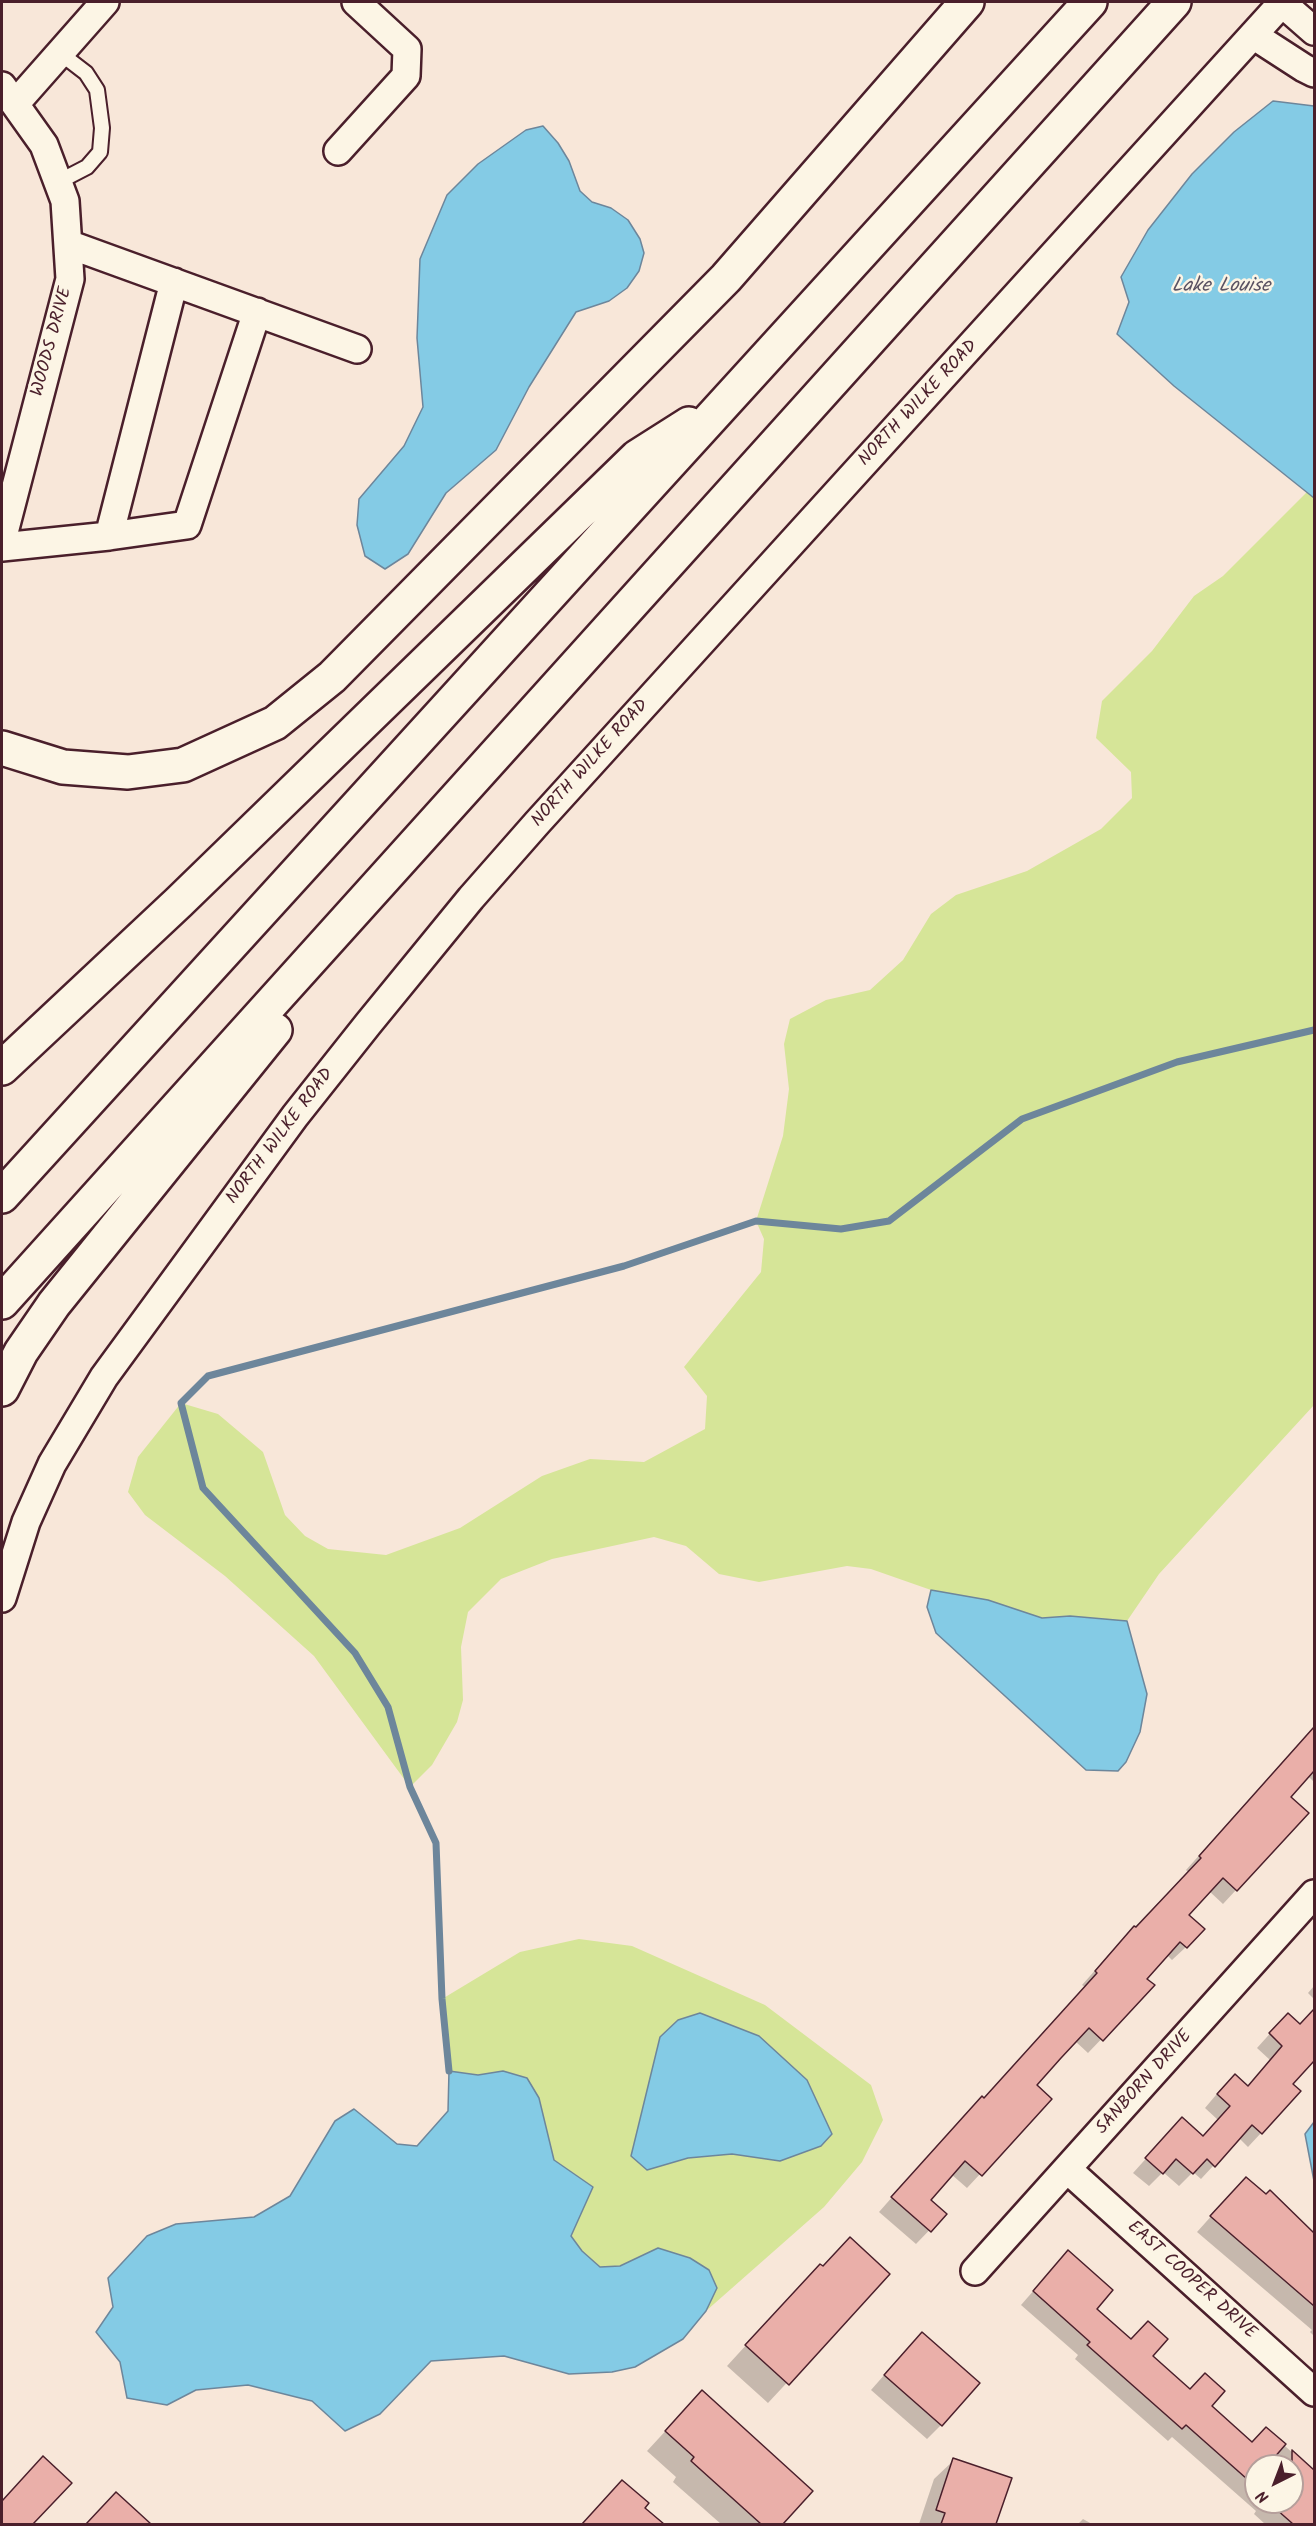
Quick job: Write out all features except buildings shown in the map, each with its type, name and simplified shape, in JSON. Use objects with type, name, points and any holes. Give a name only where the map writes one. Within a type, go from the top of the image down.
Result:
[{"type":"main road","points":[[2,748],[63,767],[128,772],[183,765],[274,723],[332,677],[726,278],[967,2]]},
{"type":"main road","points":[[2,1196],[1090,2]]},
{"type":"main road","points":[[2,1302],[1174,2]]},
{"type":"main road","points":[[2,1068],[179,902],[637,457],[726,401]]},
{"type":"main road","points":[[2,1389],[21,1352],[54,1304],[508,741]]},
{"type":"street","points":[[8,95],[60,53],[105,2]]},
{"type":"street","points":[[338,151],[406,76],[407,49],[356,2]]},
{"type":"street","points":[[1282,2],[1314,30]]},
{"type":"street","name":"NORTH WILKE ROAD","points":[[2,1598],[26,1522],[48,1474],[104,1377],[295,1116],[360,1033],[471,898],[537,823],[1282,2]]},
{"type":"street","points":[[1253,35],[1314,73]]},
{"type":"street","name":"WOODS DRIVE","points":[[2,540],[70,279],[65,201],[44,145],[8,95]]},
{"type":"street","points":[[68,243],[357,349]]},
{"type":"street","points":[[109,536],[174,282]]},
{"type":"street","points":[[2,546],[109,536],[187,525],[257,312]]},
{"type":"street","name":"SANBORN DRIVE","points":[[975,2271],[1314,1894]]},
{"type":"street","name":"EAST COOPER DRIVE","points":[[1067,2169],[1314,2392]]},
{"type":"lane","points":[[58,182],[87,166],[100,152],[102,128],[97,90],[86,73],[60,53]]},
{"type":"green space","points":[[1307,492],[1314,498],[1314,1405],[1159,1574],[1127,1621],[1070,1616],[1042,1618],[988,1600],[931,1590],[871,1569],[847,1566],[759,1582],[719,1574],[686,1546],[654,1537],[552,1559],[501,1579],[468,1612],[461,1647],[463,1700],[457,1722],[432,1765],[410,1787],[314,1656],[225,1576],[145,1515],[128,1492],[138,1457],[181,1403],[218,1414],[263,1452],[285,1515],[305,1536],[328,1549],[386,1555],[460,1528],[542,1476],[590,1459],[644,1462],[705,1429],[707,1396],[684,1367],[761,1272],[764,1239],[756,1221],[783,1136],[789,1089],[784,1044],[790,1019],[826,1000],[870,990],[903,960],[931,914],[956,895],[1027,871],[1101,829],[1132,798],[1131,772],[1096,738],[1102,701],[1152,651],[1194,596],[1223,576]]},
{"type":"green space","points":[[579,1939],[632,1946],[765,2005],[871,2085],[883,2120],[862,2162],[824,2207],[706,2311],[717,2288],[658,2248],[620,2266],[600,2267],[582,2251],[571,2236],[593,2187],[554,2160],[539,2098],[503,2071],[478,2075],[449,2071],[442,1999],[520,1952]],"holes":[[[807,2080],[832,2135],[780,2161],[732,2154],[688,2158],[646,2170]]]},
{"type":"water","name":"Lake Louise","points":[[1273,101],[1314,106],[1314,498],[1174,386],[1117,334],[1129,302],[1121,277],[1148,230],[1192,174],[1234,132]]},
{"type":"water","points":[[543,126],[558,143],[569,161],[580,191],[592,202],[611,208],[628,220],[640,239],[644,253],[639,271],[627,288],[609,301],[576,312],[529,387],[496,450],[446,493],[408,554],[385,569],[365,556],[357,525],[359,499],[404,446],[423,407],[417,338],[420,259],[447,195],[478,164],[526,130]]},
{"type":"water","points":[[931,1590],[988,1600],[1042,1618],[1070,1616],[1127,1621],[1147,1694],[1140,1732],[1126,1762],[1118,1771],[1086,1770],[936,1633],[927,1607]]},
{"type":"water","points":[[700,2013],[759,2036],[807,2080],[832,2134],[821,2146],[780,2161],[732,2154],[688,2158],[647,2170],[631,2156],[660,2037],[678,2020]]},
{"type":"water","points":[[449,2071],[478,2075],[503,2071],[527,2078],[539,2098],[554,2160],[593,2187],[571,2236],[582,2251],[600,2267],[620,2266],[658,2248],[690,2258],[709,2270],[717,2288],[706,2311],[683,2339],[635,2367],[612,2372],[569,2374],[504,2356],[431,2361],[380,2414],[345,2431],[312,2401],[248,2385],[196,2390],[167,2405],[127,2398],[120,2362],[96,2332],[113,2307],[108,2278],[147,2236],[176,2224],[254,2217],[290,2196],[335,2121],[354,2109],[397,2144],[417,2146],[448,2111]]},
{"type":"water","points":[[1314,2122],[1314,2181],[1305,2134]]},
{"type":"waterway","points":[[449,2071],[442,1999],[436,1843],[410,1787],[388,1707],[355,1653],[203,1488],[181,1403],[208,1376],[624,1266],[756,1221],[841,1229],[889,1221],[1022,1119],[1177,1062],[1314,1030]]}]
